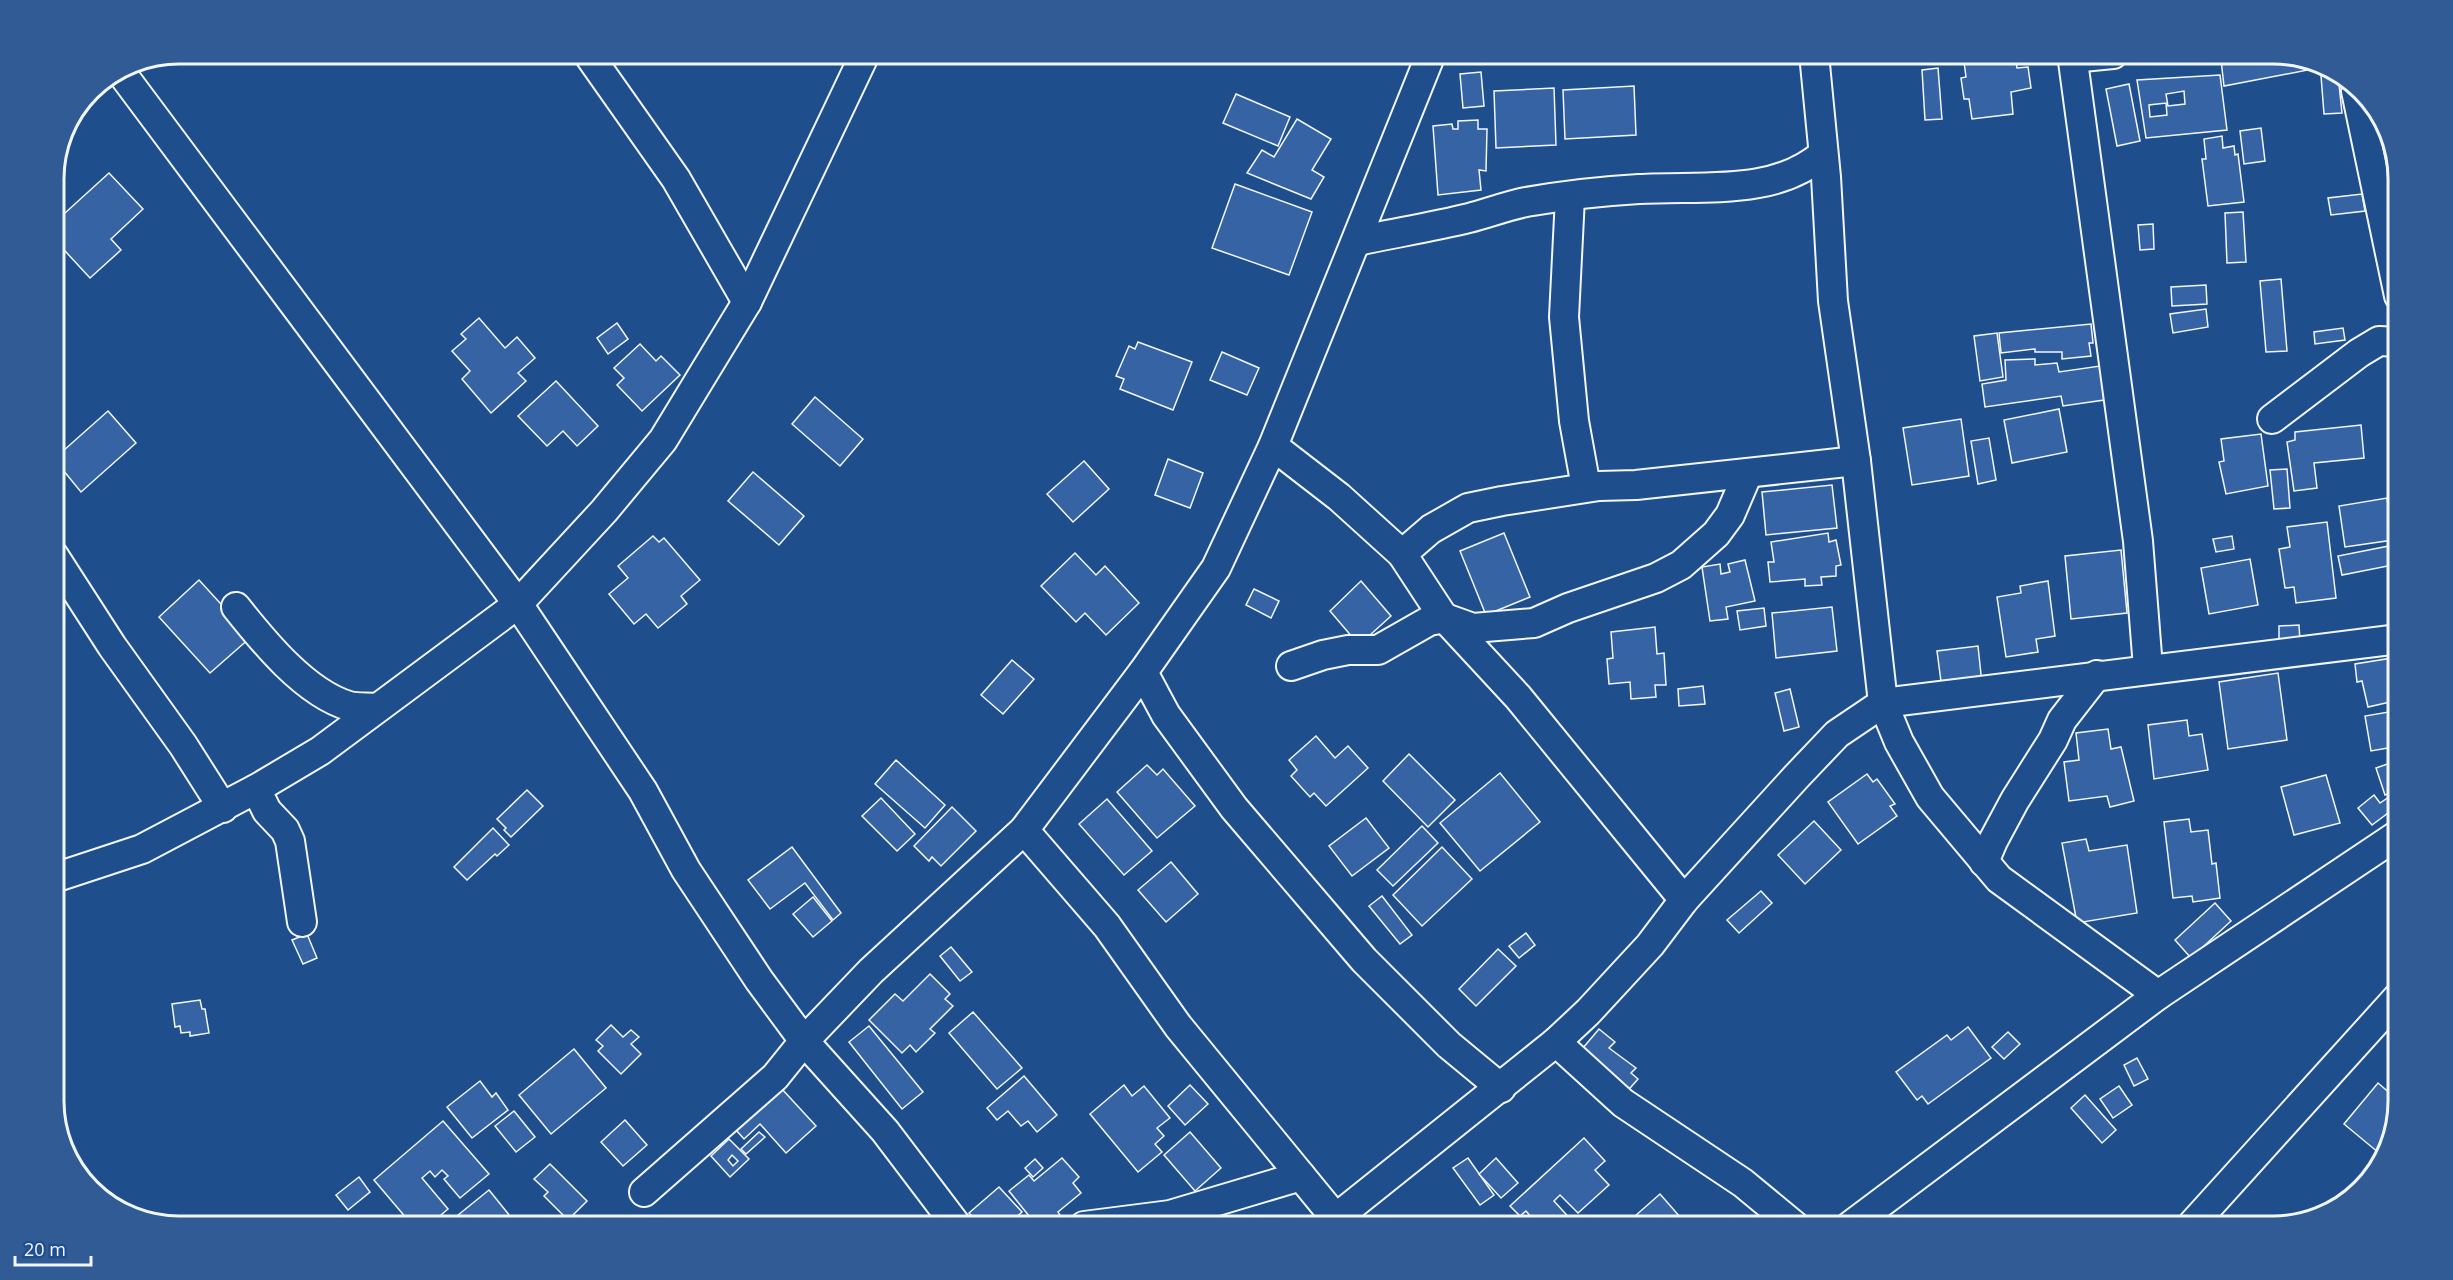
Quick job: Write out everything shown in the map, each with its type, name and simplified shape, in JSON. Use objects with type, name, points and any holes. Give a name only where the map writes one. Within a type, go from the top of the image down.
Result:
[{"type":"street","points":[[595,64],[676,179],[747,302]]},
{"type":"street","points":[[65,874],[142,849],[223,808],[320,751],[518,604],[604,511],[663,440],[747,302],[860,64]]},
{"type":"street","points":[[644,1192],[775,1077],[804,1041],[871,971],[1024,830],[1143,672],[1216,568],[1273,446],[1427,64]]},
{"type":"street","points":[[1815,64],[1833,302],[1856,461],[1883,703],[1899,742],[1930,797],[1999,879],[2158,995]]},
{"type":"street","points":[[2073,64],[2138,541],[2148,668]]},
{"type":"street","points":[[125,78],[518,604],[643,791],[686,870],[759,980],[804,1041],[885,1131],[949,1216]]},
{"type":"street","points":[[2358,102],[2388,244]]},
{"type":"street","points":[[1356,241],[1468,218],[1526,202],[1638,189],[1723,187],[1766,182],[1783,178],[1809,166],[1823,154]]},
{"type":"street","points":[[1570,197],[1564,317],[1574,421],[1586,487]]},
{"type":"street","points":[[2272,419],[2359,353],[2379,341],[2388,341]]},
{"type":"street","points":[[1273,446],[1339,497],[1402,554],[1445,618],[1518,697],[1684,900]]},
{"type":"street","points":[[1402,554],[1431,529],[1468,508],[1586,487],[1636,484],[1856,461]]},
{"type":"street","points":[[1292,666],[1331,653],[1348,650],[1378,650],[1429,621],[1445,618],[1473,628],[1534,623],[1568,608],[1656,578],[1681,565],[1716,534],[1730,515],[1748,473]]},
{"type":"street","points":[[65,573],[112,646],[183,745],[223,808]]},
{"type":"street","points":[[236,607],[272,649],[326,696],[351,706],[377,708]]},
{"type":"street","points":[[1346,1216],[1556,1042],[1588,1012],[1650,945],[1684,900],[1837,734],[1883,703],[2148,668],[2388,640]]},
{"type":"street","points":[[1143,672],[1166,715],[1234,808],[1364,960],[1449,1045],[1501,1088]]},
{"type":"street","points":[[1984,862],[2015,800],[2053,740],[2062,720],[2097,675]]},
{"type":"street","points":[[256,789],[267,811],[285,830],[290,841],[302,922]]},
{"type":"street","points":[[1024,830],[1107,926],[1178,1026],[1334,1216]]},
{"type":"street","points":[[1863,1216],[2158,995],[2388,841]]},
{"type":"street","points":[[2201,1216],[2388,1008]]},
{"type":"street","points":[[1556,1042],[1623,1103],[1743,1183],[1783,1216]]},
{"type":"street","points":[[1162,1216],[1301,1176]]},
{"type":"building","points":[[1964,64],[2016,64],[2017,68],[2028,67],[2031,88],[2011,92],[2013,114],[1972,119],[1969,99],[1964,99],[1961,78],[1966,77]]},
{"type":"building","points":[[2221,64],[2288,65],[2308,70],[2308,70],[2224,86]]},
{"type":"building","points":[[1938,68],[1942,119],[1925,120],[1922,70]]},
{"type":"building","points":[[1481,72],[1484,106],[1463,108],[1460,74]]},
{"type":"building","points":[[2220,75],[2227,130],[2146,138],[2137,80]],"holes":[[[2184,91],[2185,104],[2168,106],[2166,94]],[[2166,103],[2167,115],[2150,117],[2149,105]]]},
{"type":"building","points":[[2321,76],[2339,86],[2342,113],[2324,114]]},
{"type":"building","points":[[2129,84],[2140,141],[2117,146],[2106,89]]},
{"type":"building","points":[[1634,86],[1636,135],[1565,139],[1563,90]]},
{"type":"building","points":[[1554,88],[1556,145],[1496,148],[1494,91]]},
{"type":"building","points":[[1236,94],[1290,117],[1278,146],[1223,123]]},
{"type":"building","points":[[1297,119],[1331,139],[1312,170],[1324,177],[1311,199],[1247,173],[1262,150],[1274,157]]},
{"type":"building","points":[[1478,120],[1478,129],[1487,129],[1486,171],[1479,170],[1481,190],[1438,195],[1433,126],[1452,124],[1453,129],[1458,129],[1458,121]]},
{"type":"building","points":[[2261,128],[2265,161],[2244,164],[2240,131]]},
{"type":"building","points":[[2222,136],[2223,148],[2234,146],[2235,155],[2238,154],[2244,202],[2208,206],[2202,159],[2206,159],[2204,139]]},
{"type":"building","points":[[109,173],[143,209],[111,239],[121,250],[90,278],[65,251],[65,213]]},
{"type":"building","points":[[1235,184],[1312,212],[1289,275],[1212,248]]},
{"type":"building","points":[[2362,194],[2365,211],[2331,215],[2328,198]]},
{"type":"building","points":[[2243,212],[2246,262],[2227,263],[2225,213]]},
{"type":"building","points":[[2153,224],[2154,249],[2140,250],[2138,225]]},
{"type":"building","points":[[2281,279],[2287,351],[2266,352],[2260,281]]},
{"type":"building","points":[[2206,285],[2207,304],[2172,306],[2171,287]]},
{"type":"building","points":[[2206,309],[2208,327],[2173,333],[2170,314]]},
{"type":"building","points":[[479,318],[505,348],[517,337],[535,358],[518,373],[526,381],[491,413],[462,379],[470,371],[452,351],[466,339],[461,334]]},
{"type":"building","points":[[617,323],[628,339],[608,354],[597,338]]},
{"type":"building","points":[[2091,324],[2093,343],[2089,343],[2091,356],[2062,359],[2062,352],[2035,352],[2035,349],[2001,353],[1999,333]]},
{"type":"building","points":[[2343,328],[2345,340],[2315,344],[2314,332]]},
{"type":"building","points":[[1997,333],[2003,377],[1980,381],[1974,336]]},
{"type":"building","points":[[1138,342],[1192,362],[1173,410],[1120,389],[1124,379],[1116,376],[1129,346],[1135,349]]},
{"type":"building","points":[[640,344],[656,361],[661,356],[680,375],[642,411],[617,385],[624,378],[614,368]]},
{"type":"building","points":[[1222,352],[1259,368],[1247,395],[1210,380]]},
{"type":"building","points":[[2035,359],[2035,365],[2057,363],[2059,372],[2100,366],[2104,400],[2063,406],[2061,396],[1985,407],[1982,384],[2006,380],[2005,360]]},
{"type":"building","points":[[556,381],[598,426],[577,446],[563,431],[547,446],[518,416]]},
{"type":"building","points":[[815,397],[863,439],[840,466],[792,424]]},
{"type":"building","points":[[2059,409],[2067,452],[2012,463],[2004,420]]},
{"type":"building","points":[[108,411],[136,443],[81,492],[65,472],[65,449]]},
{"type":"building","points":[[1961,419],[1969,476],[1912,485],[1903,428]]},
{"type":"building","points":[[2361,425],[2364,458],[2314,463],[2317,488],[2294,491],[2287,442],[2295,440],[2295,432]]},
{"type":"building","points":[[2261,434],[2268,486],[2226,494],[2219,462],[2224,461],[2221,439]]},
{"type":"building","points":[[1989,438],[1996,480],[1978,484],[1971,441]]},
{"type":"building","points":[[1168,459],[1203,473],[1190,508],[1155,495]]},
{"type":"building","points":[[1084,461],[1109,489],[1073,522],[1047,494]]},
{"type":"building","points":[[2287,469],[2290,508],[2274,509],[2270,470]]},
{"type":"building","points":[[753,472],[804,516],[779,545],[728,501]]},
{"type":"building","points":[[1832,485],[1837,528],[1766,535],[1762,492]]},
{"type":"building","points":[[2387,498],[2388,541],[2345,547],[2339,506]]},
{"type":"building","points":[[2327,522],[2336,598],[2296,603],[2294,587],[2285,588],[2279,549],[2290,547],[2287,527]]},
{"type":"building","points":[[1504,533],[1530,597],[1486,615],[1460,551]]},
{"type":"building","points":[[1828,533],[1829,542],[1836,540],[1841,565],[1836,566],[1836,576],[1821,577],[1822,585],[1805,586],[1805,579],[1770,582],[1768,562],[1774,562],[1771,542]]},
{"type":"building","points":[[653,536],[659,542],[664,538],[700,580],[681,596],[687,604],[658,628],[646,614],[634,624],[609,594],[628,578],[618,566]]},
{"type":"building","points":[[2232,536],[2234,549],[2216,552],[2213,539]]},
{"type":"building","points":[[2388,546],[2388,566],[2342,575],[2338,556]]},
{"type":"building","points":[[2121,550],[2127,613],[2071,619],[2065,556]]},
{"type":"building","points":[[1075,553],[1096,575],[1105,566],[1139,603],[1106,635],[1085,613],[1076,622],[1041,586]]},
{"type":"building","points":[[2250,559],[2258,605],[2209,614],[2201,568]]},
{"type":"building","points":[[1745,560],[1755,601],[1726,607],[1728,619],[1710,621],[1702,567],[1720,564],[1721,574],[1730,572],[1728,564]]},
{"type":"building","points":[[199,580],[251,637],[210,673],[159,617]]},
{"type":"building","points":[[1361,581],[1391,616],[1359,645],[1330,611]]},
{"type":"building","points":[[2048,581],[2055,636],[2036,639],[2038,652],[2006,657],[1997,597],[2021,593],[2020,586]]},
{"type":"building","points":[[1254,589],[1279,601],[1271,618],[1246,605]]},
{"type":"building","points":[[1832,607],[1837,651],[1776,658],[1772,613]]},
{"type":"building","points":[[1764,608],[1766,626],[1740,630],[1737,611]]},
{"type":"building","points":[[2299,625],[2300,641],[2279,642],[2279,626]]},
{"type":"building","points":[[1655,627],[1657,654],[1664,653],[1666,685],[1655,685],[1656,697],[1631,699],[1630,682],[1609,684],[1607,659],[1613,658],[1611,632]]},
{"type":"building","points":[[1978,646],[1982,684],[1942,689],[1937,651]]},
{"type":"building","points":[[2388,659],[2388,702],[2368,707],[2362,681],[2357,682],[2355,664]]},
{"type":"building","points":[[1012,660],[1034,679],[1003,714],[981,695]]},
{"type":"building","points":[[2278,673],[2287,740],[2228,749],[2219,682]]},
{"type":"building","points":[[1703,686],[1705,704],[1679,706],[1678,689]]},
{"type":"building","points":[[1790,689],[1799,727],[1784,731],[1775,693]]},
{"type":"building","points":[[2388,712],[2388,748],[2371,751],[2365,716]]},
{"type":"building","points":[[2187,720],[2189,736],[2202,734],[2208,770],[2154,779],[2148,725]]},
{"type":"building","points":[[2108,729],[2111,749],[2121,747],[2134,801],[2110,807],[2107,796],[2069,801],[2064,762],[2079,760],[2076,733]]},
{"type":"building","points":[[1316,736],[1335,758],[1348,746],[1368,768],[1326,806],[1314,793],[1310,797],[1291,776],[1297,770],[1289,760]]},
{"type":"building","points":[[1409,754],[1455,800],[1428,827],[1383,781]]},
{"type":"building","points":[[896,760],[945,805],[925,828],[875,784]]},
{"type":"building","points":[[2388,764],[2388,794],[2385,795],[2376,768]]},
{"type":"building","points":[[1147,765],[1157,775],[1163,769],[1195,806],[1157,838],[1117,792]]},
{"type":"building","points":[[1500,773],[1540,822],[1480,871],[1440,823]]},
{"type":"building","points":[[1867,774],[1873,782],[1877,779],[1895,804],[1890,806],[1897,816],[1858,844],[1828,802]]},
{"type":"building","points":[[2326,775],[2340,823],[2294,835],[2281,787]]},
{"type":"building","points":[[527,790],[543,806],[511,837],[497,819]]},
{"type":"building","points":[[2374,795],[2380,803],[2388,798],[2388,813],[2372,825],[2358,808]]},
{"type":"building","points":[[881,798],[915,834],[897,851],[862,816]]},
{"type":"building","points":[[1107,799],[1152,851],[1124,875],[1079,824]]},
{"type":"building","points":[[952,807],[976,831],[941,866],[932,857],[929,861],[914,846]]},
{"type":"building","points":[[1366,818],[1389,848],[1352,876],[1329,846]]},
{"type":"building","points":[[2189,819],[2191,832],[2208,830],[2212,864],[2216,863],[2220,898],[2193,902],[2192,896],[2173,898],[2164,822]]},
{"type":"building","points":[[1814,821],[1841,850],[1805,884],[1778,855]]},
{"type":"building","points":[[1422,826],[1438,843],[1393,886],[1377,870]]},
{"type":"building","points":[[493,828],[509,845],[497,856],[495,854],[467,880],[454,867]]},
{"type":"building","points":[[2086,839],[2089,851],[2127,845],[2137,913],[2077,923],[2062,843]]},
{"type":"building","points":[[792,847],[841,913],[833,920],[805,883],[770,909],[748,880]]},
{"type":"building","points":[[1442,847],[1472,879],[1422,926],[1393,895]]},
{"type":"building","points":[[1171,862],[1198,894],[1166,922],[1138,890]]},
{"type":"building","points":[[1761,891],[1772,903],[1739,933],[1727,920]]},
{"type":"building","points":[[1382,896],[1412,935],[1400,944],[1369,906]]},
{"type":"building","points":[[813,897],[832,921],[813,937],[793,914]]},
{"type":"building","points":[[2215,903],[2231,921],[2191,958],[2175,940]]},
{"type":"building","points":[[1526,933],[1535,945],[1519,958],[1509,946]]},
{"type":"building","points":[[307,934],[317,958],[303,964],[292,940]]},
{"type":"building","points":[[951,947],[972,972],[960,981],[940,956]]},
{"type":"building","points":[[1498,949],[1516,966],[1476,1006],[1459,989]]},
{"type":"building","points":[[930,974],[950,994],[945,999],[953,1006],[930,1029],[935,1033],[916,1052],[910,1045],[902,1053],[869,1020],[895,994],[903,1001]]},
{"type":"building","points":[[200,1000],[202,1009],[205,1009],[209,1033],[190,1036],[190,1032],[181,1033],[180,1026],[175,1027],[172,1004]]},
{"type":"building","points":[[973,1012],[1022,1068],[997,1089],[949,1033]]},
{"type":"building","points":[[611,1025],[623,1037],[631,1030],[639,1037],[631,1044],[641,1054],[621,1074],[598,1051],[603,1046],[596,1040]]},
{"type":"building","points":[[869,1026],[923,1092],[902,1109],[849,1042]]},
{"type":"building","points":[[1968,1027],[1991,1058],[1928,1104],[1922,1096],[1917,1100],[1896,1072],[1947,1035],[1951,1040]]},
{"type":"building","points":[[1599,1029],[1615,1042],[1609,1048],[1636,1068],[1631,1073],[1638,1079],[1624,1095],[1577,1055]]},
{"type":"building","points":[[2008,1032],[2020,1044],[2004,1059],[1992,1047]]},
{"type":"building","points":[[574,1049],[606,1088],[551,1134],[519,1095]]},
{"type":"building","points":[[2137,1058],[2148,1079],[2134,1086],[2124,1065]]},
{"type":"building","points":[[1024,1076],[1057,1115],[1037,1132],[1028,1121],[1021,1126],[1008,1111],[997,1120],[987,1108]]},
{"type":"building","points":[[480,1081],[492,1097],[496,1093],[508,1110],[472,1138],[447,1107]]},
{"type":"building","points":[[2378,1083],[2388,1092],[2388,1115],[2377,1151],[2344,1124]]},
{"type":"building","points":[[1124,1085],[1132,1096],[1144,1086],[1170,1118],[1157,1128],[1164,1136],[1155,1144],[1162,1152],[1138,1172],[1090,1114]]},
{"type":"building","points":[[1190,1085],[1208,1104],[1185,1125],[1168,1106]]},
{"type":"building","points":[[2119,1086],[2132,1105],[2113,1118],[2100,1099]]},
{"type":"building","points":[[781,1088],[816,1126],[786,1153],[760,1124],[744,1139],[736,1130]]},
{"type":"building","points":[[2085,1095],[2116,1130],[2102,1143],[2071,1108]]},
{"type":"building","points":[[514,1111],[535,1137],[516,1152],[495,1126]]},
{"type":"building","points":[[625,1120],[647,1145],[623,1166],[601,1142]]},
{"type":"building","points":[[443,1121],[489,1174],[460,1198],[444,1179],[448,1176],[442,1170],[435,1177],[430,1171],[422,1178],[448,1209],[440,1216],[405,1216],[374,1180]]},
{"type":"building","points":[[759,1132],[765,1137],[746,1154],[741,1149]]},
{"type":"building","points":[[1190,1132],[1221,1168],[1195,1191],[1164,1155]]},
{"type":"building","points":[[1584,1138],[1605,1161],[1595,1170],[1609,1185],[1578,1213],[1560,1195],[1554,1201],[1568,1216],[1530,1216],[1526,1211],[1520,1216],[1510,1206]]},
{"type":"building","points":[[729,1139],[749,1159],[730,1177],[711,1156]],"holes":[[[732,1155],[738,1161],[733,1166],[728,1160]]]},
{"type":"building","points":[[1062,1158],[1079,1177],[1073,1183],[1081,1193],[1058,1212],[1060,1216],[1029,1216],[1009,1191],[1029,1175],[1034,1181]]},
{"type":"building","points":[[1468,1158],[1494,1195],[1480,1205],[1453,1168]]},
{"type":"building","points":[[1496,1158],[1518,1183],[1501,1198],[1479,1174]]},
{"type":"building","points":[[1035,1159],[1043,1168],[1033,1177],[1025,1168]]},
{"type":"building","points":[[550,1164],[587,1201],[572,1216],[564,1216],[544,1196],[548,1192],[534,1179]]},
{"type":"building","points":[[359,1177],[370,1192],[348,1210],[336,1195]]},
{"type":"building","points":[[999,1187],[1022,1212],[1018,1216],[972,1216],[969,1213]]},
{"type":"building","points":[[489,1190],[510,1216],[457,1216]]},
{"type":"building","points":[[1660,1194],[1679,1216],[1635,1216]]}]
